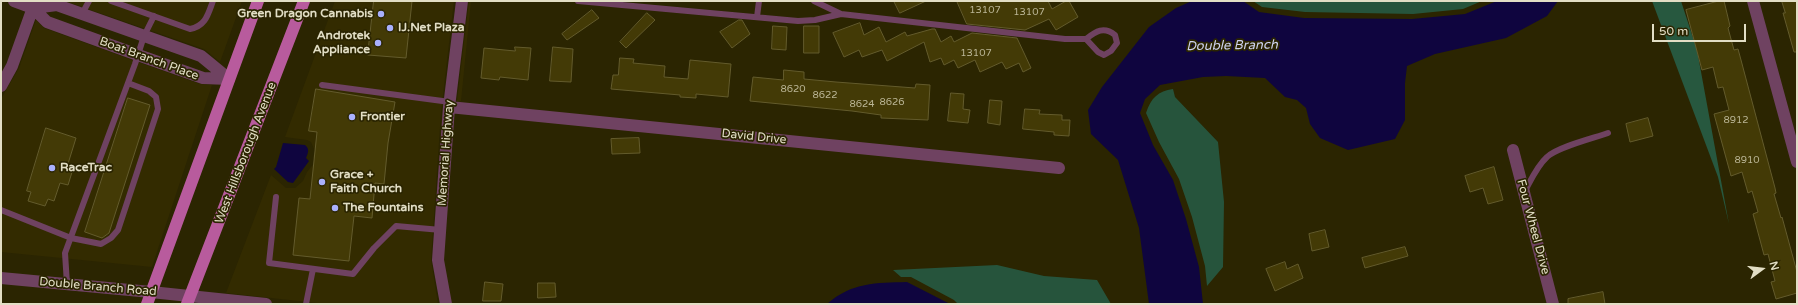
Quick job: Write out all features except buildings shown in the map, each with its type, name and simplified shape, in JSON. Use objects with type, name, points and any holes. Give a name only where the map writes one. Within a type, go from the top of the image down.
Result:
[{"type":"main road","points":[[147,304],[258,1]]},
{"type":"main road","name":"West Hillsborough Avenue","points":[[189,300],[304,1]]},
{"type":"street","name":"Boat Branch Place","points":[[14,1],[57,5],[201,56],[229,79]]},
{"type":"street","name":"Memorial Highway","points":[[446,304],[438,260],[450,104],[462,1]]},
{"type":"street","points":[[1753,1],[1797,162]]},
{"type":"street","name":"Boat Branch Place","points":[[34,4],[48,22],[202,78],[229,79]]},
{"type":"street","points":[[1,86],[12,66],[34,4]]},
{"type":"street","name":"David Drive","points":[[450,104],[1059,168]]},
{"type":"street","name":"Four Wheel Drive","points":[[1513,150],[1553,304]]},
{"type":"street","name":"Double Branch Road","points":[[1,278],[151,292],[189,300],[266,304]]},
{"type":"lane","points":[[82,14],[89,1]]},
{"type":"lane","points":[[111,1],[183,27],[196,28],[204,23],[213,1]]},
{"type":"lane","points":[[578,1],[637,4],[798,21],[815,20],[841,14]]},
{"type":"lane","points":[[757,17],[759,1]]},
{"type":"lane","points":[[814,1],[841,14],[1065,39],[1086,39],[1094,31],[1110,30],[1115,35],[1117,44],[1111,51],[1104,55],[1098,52],[1086,39]]},
{"type":"lane","points":[[67,284],[65,253],[138,56],[144,36],[154,16]]},
{"type":"lane","points":[[1,210],[71,238],[101,244],[111,238],[118,230],[158,109],[156,97],[149,91],[128,83]]},
{"type":"lane","points":[[322,85],[450,104]]},
{"type":"lane","points":[[1524,193],[1547,156],[1563,148],[1608,133]]},
{"type":"lane","points":[[276,197],[269,263],[353,274],[374,248],[396,226],[441,230]]},
{"type":"lane","points":[[306,304],[312,268]]},
{"type":"shaded area","points":[[65,1],[242,1],[220,62],[204,49]]},
{"type":"shaded area","points":[[335,1],[454,1],[441,112],[431,260],[438,304],[326,304],[226,293],[271,175],[286,188],[295,188],[303,181],[307,172],[315,162],[313,157],[315,151],[311,142],[307,140],[285,137]]},
{"type":"shaded area","points":[[469,1],[471,1],[461,101],[457,101]]},
{"type":"shaded area","points":[[36,20],[44,28],[200,84],[212,85],[152,267],[1,252],[1,99],[19,68]]},
{"type":"green space","points":[[1253,1],[1482,1],[1463,9],[1413,14],[1305,12],[1262,7]]},
{"type":"green space","points":[[1652,1],[1681,1],[1697,50],[1729,224],[1718,177]]},
{"type":"green space","points":[[1173,89],[1175,97],[1218,142],[1224,202],[1223,267],[1207,286],[1205,266],[1192,217],[1179,179],[1159,142],[1146,113],[1150,103],[1156,96],[1163,91]]},
{"type":"green space","points":[[997,265],[1044,276],[1097,280],[1111,304],[958,304],[954,300],[911,277],[901,277],[893,270]]},
{"type":"water","name":"Double Branch","points":[[1192,1],[1243,1],[1259,12],[1304,18],[1412,19],[1465,14],[1497,1],[1558,1],[1547,16],[1506,38],[1435,54],[1407,66],[1405,83],[1405,120],[1395,139],[1348,150],[1320,138],[1310,124],[1306,108],[1297,100],[1285,97],[1265,78],[1226,76],[1203,77],[1160,85],[1145,99],[1140,113],[1153,145],[1173,180],[1186,219],[1199,267],[1203,304],[1149,304],[1139,228],[1118,160],[1091,134],[1088,110],[1102,87],[1149,27],[1176,8]]},
{"type":"water","points":[[283,143],[305,145],[308,150],[306,158],[309,161],[293,183],[288,182],[274,169],[276,167]]},
{"type":"water","points":[[907,282],[950,304],[827,304],[846,291],[865,285]]},
{"type":"place","name":"Green Dragon Cannabis","points":[[381,14]]},
{"type":"place","name":"IJ.Net Plaza","points":[[390,28]]},
{"type":"place","name":"Androtek Appliance","points":[[378,43]]},
{"type":"place","name":"Frontier","points":[[352,117]]},
{"type":"place","name":"RaceTrac","points":[[52,168]]},
{"type":"place","name":"Grace + Faith Church","points":[[322,182]]},
{"type":"place","name":"The Fountains","points":[[335,208]]}]
